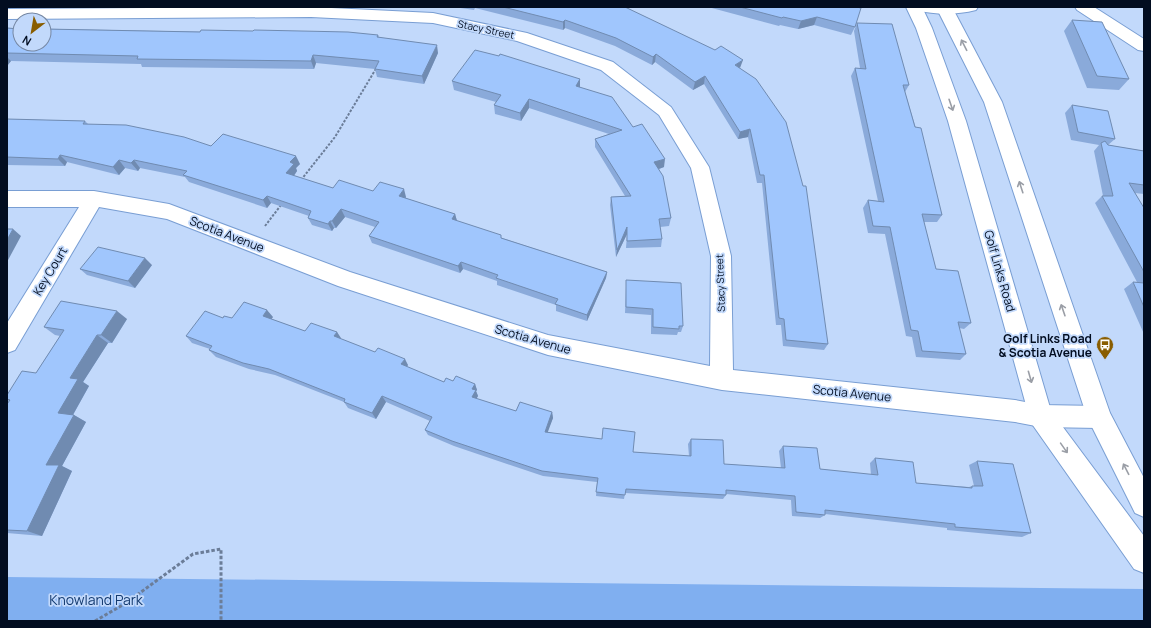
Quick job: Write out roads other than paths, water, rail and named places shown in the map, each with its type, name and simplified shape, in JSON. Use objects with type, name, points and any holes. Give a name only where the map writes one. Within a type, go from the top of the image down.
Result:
[{"type":"street","name":"Golf Links Road","points":[[914,7],[922,22],[956,121],[1041,416],[1144,559]]},
{"type":"street","points":[[922,7],[945,9],[970,7]]},
{"type":"street","points":[[1083,7],[1144,46]]},
{"type":"street","points":[[945,9],[993,102],[1099,418],[1144,504]]},
{"type":"street","name":"Stacy Street","points":[[7,14],[311,12],[433,18],[521,37],[607,66],[665,111],[700,167],[721,256],[722,379]]},
{"type":"street","name":"Scotia Avenue","points":[[7,198],[94,199],[169,212],[346,280],[548,346],[722,379],[1041,416],[1099,418]]},
{"type":"street","name":"Key Court","points":[[7,343],[94,199]]},
{"type":"place","name":"Golf Links Road & Scotia Avenue","points":[[1105,360]]},
{"type":"park label","name":"Knowland Park","points":[[96,599]]}]
